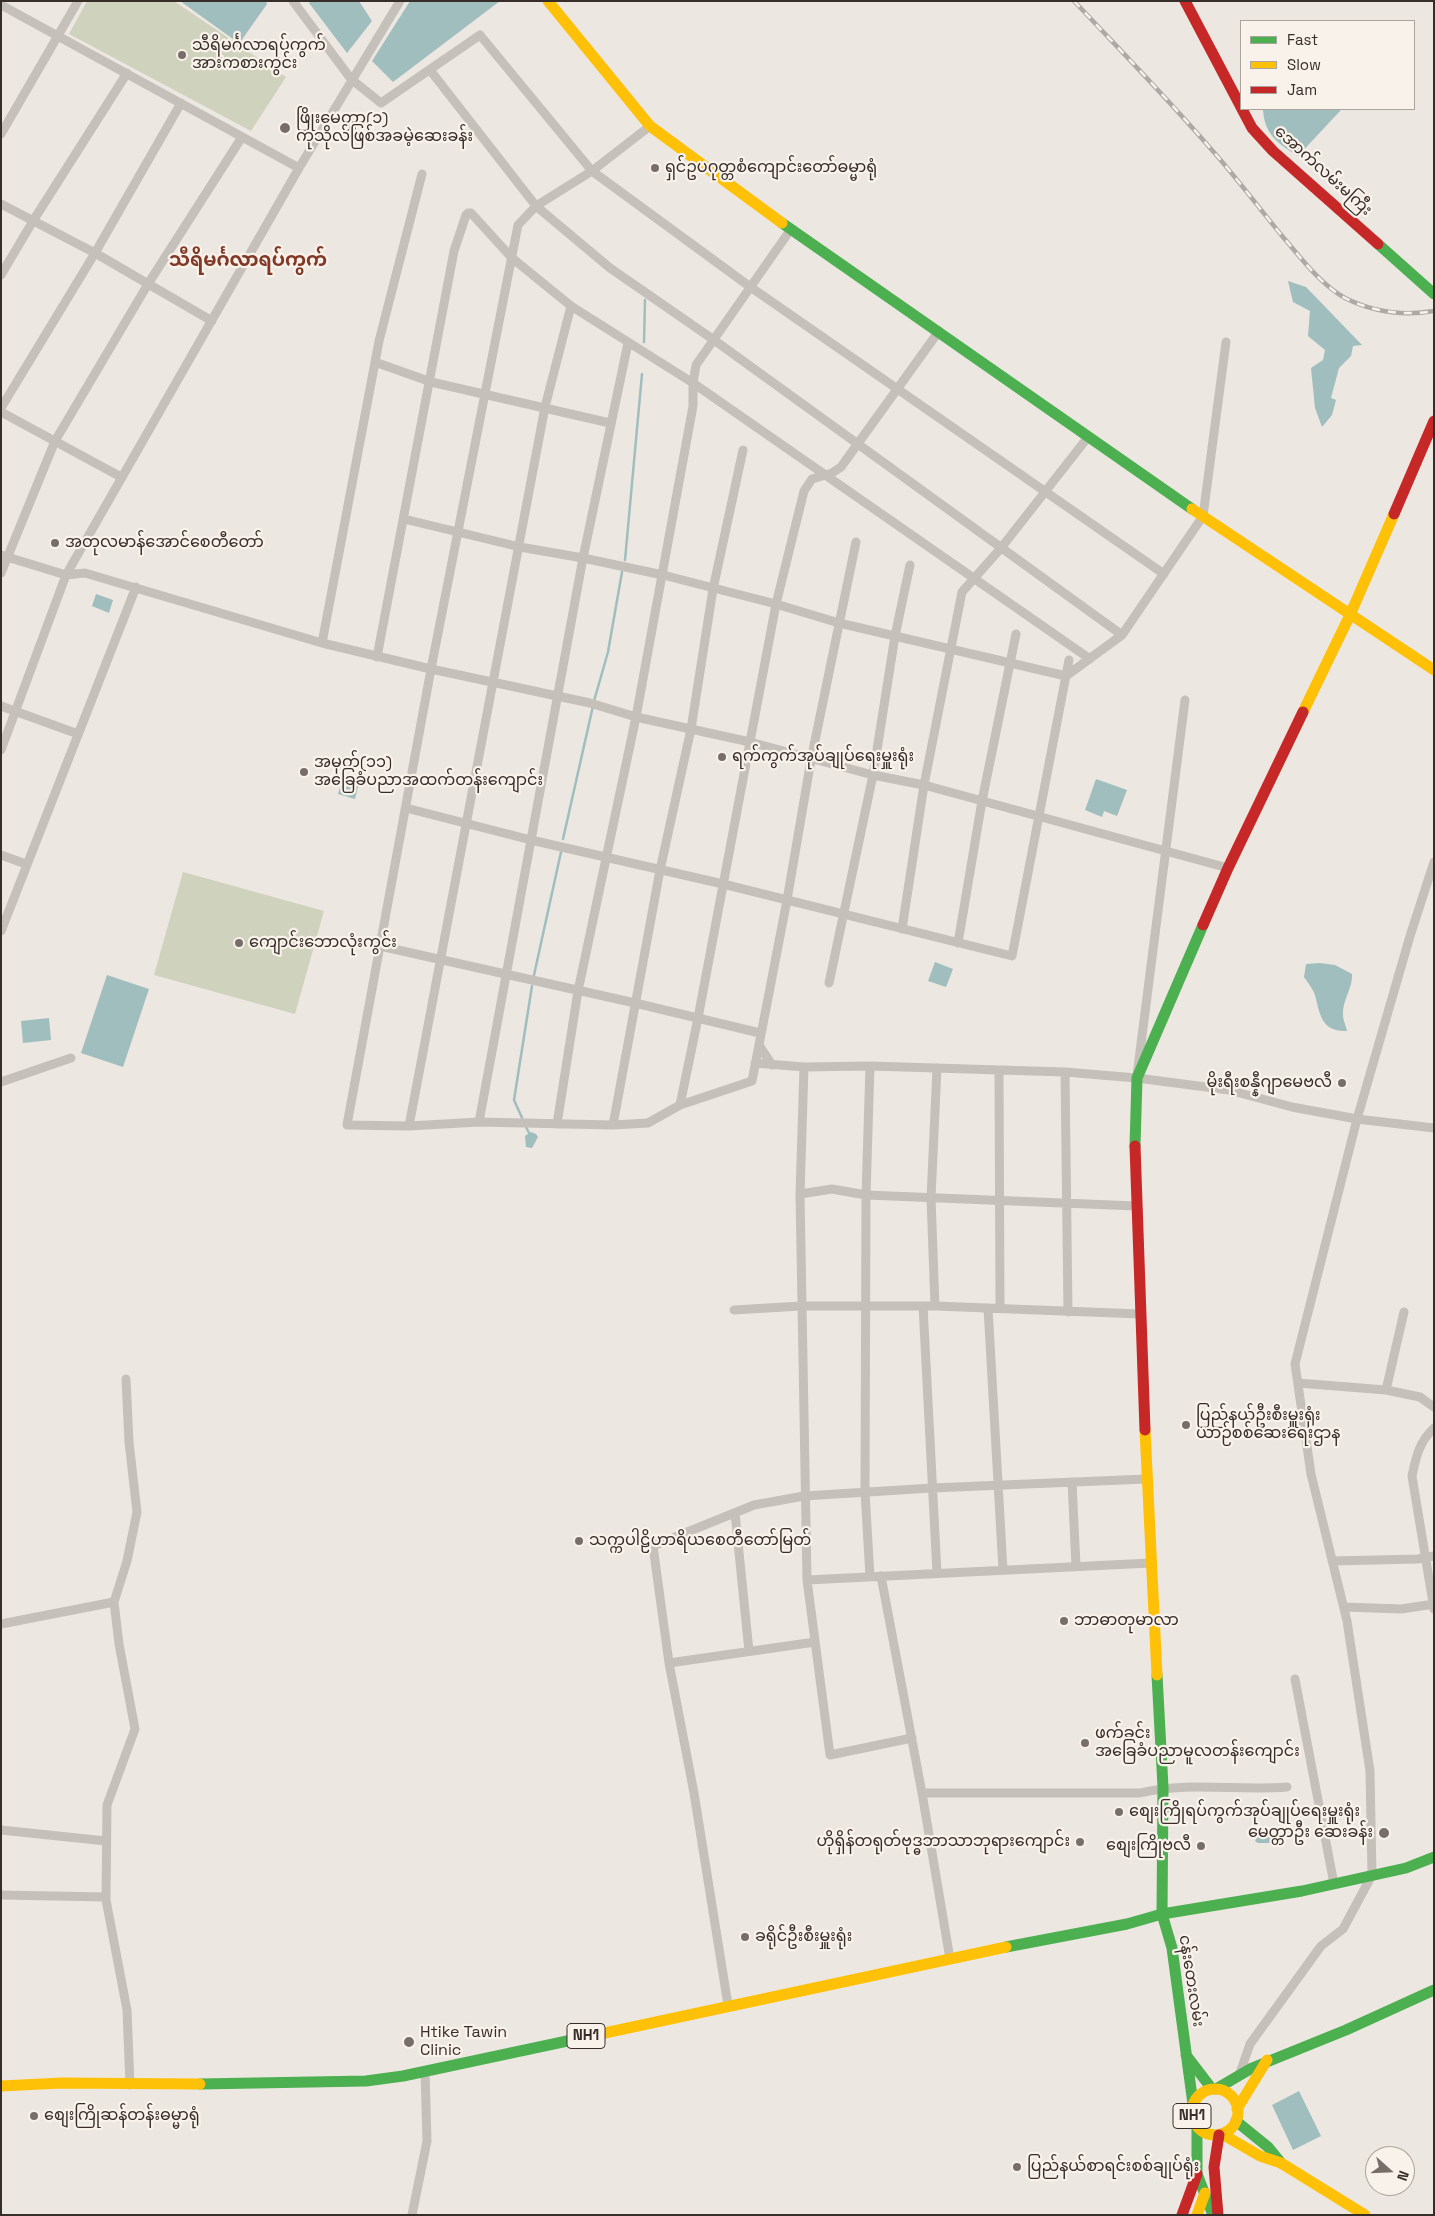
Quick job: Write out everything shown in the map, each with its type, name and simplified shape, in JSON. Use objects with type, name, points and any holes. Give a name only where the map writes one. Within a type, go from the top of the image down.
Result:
[{"type":"main road","points":[[548,1],[650,126],[791,229],[1088,437],[1434,670]]},
{"type":"main road","name":"အောက်လမ်းမကြီး","points":[[1185,1],[1240,108]]},
{"type":"main road","name":"အောက်လမ်းမကြီး","points":[[1241,110],[1252,128],[1273,150],[1434,294]]},
{"type":"main road","points":[[1136,1078],[1228,868],[1350,615],[1434,421]]},
{"type":"main road","name":"ငန်းတေးလမ်း","points":[[1136,1078],[1136,1206],[1146,1479],[1163,1787],[1162,1914],[1172,1948],[1193,2104]]},
{"type":"main road","points":[[1162,1914],[1302,1891],[1406,1868],[1434,1857]]},
{"type":"main road","name":"NH1","points":[[1,2086],[61,2083],[130,2085],[366,2081],[425,2072],[728,2005],[1127,1924],[1162,1914]]},
{"type":"main road","points":[[1214,2089],[1240,2073],[1267,2060],[1316,2042],[1434,1990]]},
{"type":"main road","name":"ငန်းတေးလမ်း","points":[[1186,2054],[1214,2089]]},
{"type":"main road","points":[[1236,2121],[1237,2109],[1267,2060]]},
{"type":"main road","name":"NH1","points":[[1237,2109],[1230,2096],[1214,2089],[1204,2092],[1198,2097],[1193,2104],[1192,2118],[1198,2127],[1207,2134],[1220,2134],[1228,2131],[1236,2121],[1268,2147],[1281,2163]]},
{"type":"main road","points":[[1182,2215],[1197,2174],[1198,2127]]},
{"type":"main road","points":[[1197,2215],[1214,2167],[1220,2134]]},
{"type":"main road","name":"NH1","points":[[1220,2134],[1260,2156],[1281,2163],[1365,2215]]},
{"type":"main road","points":[[1214,2167],[1218,2215]]},
{"type":"main road","points":[[1197,2174],[1213,2215]]},
{"type":"street","points":[[1,134],[78,1]]},
{"type":"street","points":[[293,1],[351,79],[381,103],[480,35],[592,171],[750,286],[1164,574]]},
{"type":"street","points":[[1,750],[66,575],[299,168],[351,79],[400,1]]},
{"type":"street","points":[[1,5],[299,168]]},
{"type":"street","points":[[430,70],[536,206],[610,268],[714,340],[1122,635]]},
{"type":"street","points":[[1,275],[32,221],[127,73]]},
{"type":"street","points":[[1,408],[95,253],[181,103]]},
{"type":"street","points":[[650,126],[592,171],[536,206],[518,225],[431,669],[347,1125],[409,1126],[479,1122],[648,1124],[680,1105],[752,1081],[787,900],[811,760],[856,542]]},
{"type":"street","points":[[1,573],[4,556],[55,442],[148,284],[242,137]]},
{"type":"street","points":[[322,643],[375,362],[422,174]]},
{"type":"street","points":[[1,204],[95,253],[212,321]]},
{"type":"street","points":[[377,657],[431,382],[454,251],[466,215],[471,214],[512,258],[572,306],[693,383],[824,476],[975,578],[1090,659]]},
{"type":"street","points":[[556,1124],[578,991],[608,857],[663,575],[693,406],[693,383],[696,365],[791,229]]},
{"type":"street","points":[[409,1126],[545,407],[572,306]]},
{"type":"street","points":[[680,1105],[724,884],[776,604],[804,491],[812,480],[841,467],[939,331]]},
{"type":"street","points":[[404,519],[520,547],[663,575],[776,604],[839,623],[1066,676],[1122,635],[1203,516],[1226,342]]},
{"type":"street","points":[[479,1122],[583,558],[628,343]]},
{"type":"street","points":[[375,362],[431,382],[610,423]]},
{"type":"street","points":[[1,412],[121,477]]},
{"type":"street","points":[[902,929],[924,785],[962,592],[1047,492],[1088,437]]},
{"type":"street","points":[[613,1125],[660,870],[691,729],[713,589],[744,450]]},
{"type":"street","points":[[4,556],[66,575],[85,573],[322,643],[377,657],[594,704],[636,717],[750,742],[872,775],[924,785],[1228,868]]},
{"type":"street","points":[[829,983],[872,775],[895,636],[910,565]]},
{"type":"street","points":[[1,930],[136,587]]},
{"type":"street","points":[[958,943],[982,801],[1016,634]]},
{"type":"street","points":[[406,808],[531,840],[724,884],[1010,956],[1013,955],[1069,660]]},
{"type":"street","points":[[1136,1078],[1185,700]]},
{"type":"street","points":[[1,706],[78,734]]},
{"type":"street","points":[[1,855],[26,864]]},
{"type":"street","points":[[1240,2073],[1250,2044],[1321,1946],[1343,1929],[1372,1875],[1370,1771],[1344,1607],[1311,1474],[1295,1364],[1357,1119],[1434,862]]},
{"type":"street","points":[[380,946],[760,1033]]},
{"type":"street","points":[[759,1044],[772,1065]]},
{"type":"street","points":[[1,1082],[71,1058]]},
{"type":"street","points":[[755,1063],[804,1067],[870,1066],[1066,1072],[1136,1078],[1229,1090],[1292,1107],[1357,1119],[1434,1128]]},
{"type":"street","points":[[870,1066],[866,1195],[864,1492],[870,1577]]},
{"type":"street","points":[[804,1067],[800,1194],[807,1580],[830,1755],[912,1738]]},
{"type":"street","points":[[935,1306],[931,1198],[936,1068]]},
{"type":"street","points":[[999,1070],[1000,1307]]},
{"type":"street","points":[[1066,1072],[1068,1312]]},
{"type":"street","points":[[800,1194],[832,1189],[866,1195],[1136,1206]]},
{"type":"street","points":[[734,1310],[801,1306],[935,1306],[1000,1307],[1068,1312],[1140,1314]]},
{"type":"street","points":[[923,1306],[937,1573]]},
{"type":"street","points":[[988,1308],[1003,1570]]},
{"type":"street","points":[[1386,1390],[1404,1312]]},
{"type":"street","points":[[126,1379],[129,1442],[137,1512],[127,1561],[114,1602],[119,1644],[135,1729],[107,1805],[106,1896],[126,2010],[130,2085]]},
{"type":"street","points":[[1298,1383],[1386,1390],[1420,1397],[1434,1407]]},
{"type":"street","points":[[1434,1428],[1423,1439],[1416,1457],[1412,1476],[1429,1557],[1434,1609]]},
{"type":"street","points":[[728,2005],[694,1793],[669,1662],[653,1546],[754,1505],[804,1496],[932,1488],[1146,1479]]},
{"type":"street","points":[[1072,1482],[1076,1566]]},
{"type":"street","points":[[735,1513],[749,1652]]},
{"type":"street","points":[[1332,1561],[1429,1557]]},
{"type":"street","points":[[807,1580],[1150,1563]]},
{"type":"street","points":[[881,1576],[912,1738],[950,1959]]},
{"type":"street","points":[[1,1624],[114,1602]]},
{"type":"street","points":[[1344,1607],[1401,1608],[1434,1604]]},
{"type":"street","points":[[669,1662],[815,1642]]},
{"type":"street","points":[[1295,1679],[1334,1884]]},
{"type":"street","points":[[922,1794],[1140,1793],[1163,1787],[1199,1786],[1258,1789],[1287,1787]]},
{"type":"street","points":[[1,1830],[106,1841]]},
{"type":"street","points":[[1,1895],[106,1896]]},
{"type":"street","points":[[412,2215],[426,2141],[425,2072]]},
{"type":"green space","name":"သီရိမင်္ဂလာရပ်ကွက် အားကစားကွင်း","points":[[87,1],[174,1],[286,77],[251,131],[69,34]]},
{"type":"green space","name":"ကျောင်းဘောလုံးကွင်း","points":[[183,872],[324,911],[295,1014],[154,975]]},
{"type":"water","points":[[180,1],[266,1],[267,4],[241,41],[233,39]]},
{"type":"water","points":[[311,1],[359,1],[372,21],[347,53],[309,3]]},
{"type":"water","points":[[410,1],[500,1],[393,82],[372,61]]},
{"type":"water","points":[[1263,110],[1341,110],[1298,156],[1273,137],[1264,118]]},
{"type":"water","points":[[1288,281],[1306,287],[1362,345],[1353,346],[1351,356],[1339,368],[1331,398],[1336,400],[1332,415],[1322,427],[1315,408],[1311,368],[1323,360],[1325,350],[1308,336],[1310,311],[1293,302]]},
{"type":"water","points":[[96,594],[113,600],[109,613],[92,606]]},
{"type":"water","points":[[344,774],[360,779],[355,799],[338,794]]},
{"type":"water","points":[[1096,779],[1127,790],[1117,816],[1104,811],[1102,817],[1085,810]]},
{"type":"water","points":[[935,962],[953,969],[946,987],[928,981]]},
{"type":"water","points":[[1306,964],[1335,965],[1352,974],[1343,1010],[1343,1019],[1347,1031],[1338,1031],[1323,1021],[1314,993],[1304,977]]},
{"type":"water","points":[[107,975],[149,989],[123,1067],[81,1053]]},
{"type":"water","points":[[49,1018],[51,1040],[23,1043],[21,1021]]},
{"type":"water","points":[[531,1132],[538,1137],[532,1148],[526,1147],[525,1136]]},
{"type":"water","points":[[1268,1835],[1272,1837],[1270,1843],[1258,1843],[1255,1841],[1258,1836]]},
{"type":"water","points":[[1299,2091],[1321,2136],[1293,2150],[1272,2105]]},
{"type":"waterway","points":[[644,342],[645,300]]},
{"type":"waterway","points":[[625,560],[642,374]]},
{"type":"waterway","points":[[594,701],[608,652],[622,572]]},
{"type":"waterway","points":[[563,839],[593,706]]},
{"type":"waterway","points":[[534,975],[561,852]]},
{"type":"waterway","points":[[523,1120],[514,1100],[532,986]]},
{"type":"waterway","points":[[526,1127],[530,1135]]},
{"type":"railway","points":[[1074,1],[1194,130],[1304,262],[1327,286],[1345,298],[1378,310],[1400,313],[1434,311]]},
{"type":"traffic: fast","points":[[782,223],[1192,509]]},
{"type":"traffic: fast","points":[[1378,244],[1434,294]]},
{"type":"traffic: fast","points":[[1135,1146],[1137,1078],[1203,925]]},
{"type":"traffic: fast","points":[[1157,1675],[1163,1787],[1162,1914]]},
{"type":"traffic: fast","points":[[1162,1914],[1302,1891],[1406,1868],[1434,1857]]},
{"type":"traffic: fast","points":[[1006,1947],[1127,1924],[1162,1914],[1172,1948],[1193,2104]]},
{"type":"traffic: fast","points":[[1216,2089],[1252,2068],[1346,2030],[1434,1990]]},
{"type":"traffic: fast","points":[[200,2084],[366,2081],[403,2076],[586,2037]]},
{"type":"traffic: fast","points":[[1186,2055],[1212,2089]]},
{"type":"traffic: fast","points":[[1236,2121],[1268,2147],[1281,2163]]},
{"type":"traffic: fast","points":[[1197,2127],[1197,2174],[1213,2215]]},
{"type":"traffic: slow","points":[[548,1],[650,126],[782,223]]},
{"type":"traffic: slow","points":[[1192,509],[1434,670]]},
{"type":"traffic: slow","points":[[1303,712],[1350,615],[1394,514]]},
{"type":"traffic: slow","points":[[1145,1430],[1157,1675]]},
{"type":"traffic: slow","points":[[586,2037],[1006,1947]]},
{"type":"traffic: slow","points":[[1237,2109],[1267,2060]]},
{"type":"traffic: slow","points":[[1,2086],[61,2083],[200,2084]]},
{"type":"traffic: slow","points":[[1215,2089],[1228,2093],[1234,2099],[1238,2112],[1234,2125],[1228,2131],[1215,2135],[1202,2131],[1196,2125],[1192,2112],[1196,2099],[1202,2093],[1215,2089]]},
{"type":"traffic: slow","points":[[1222,2134],[1260,2156],[1281,2163],[1365,2215]]},
{"type":"traffic: slow","points":[[1197,2215],[1205,2193]]},
{"type":"traffic: jam","points":[[1185,1],[1240,105]]},
{"type":"traffic: jam","points":[[1243,110],[1252,128],[1273,151],[1378,244]]},
{"type":"traffic: jam","points":[[1394,514],[1434,421]]},
{"type":"traffic: jam","points":[[1203,925],[1228,868],[1303,712]]},
{"type":"traffic: jam","points":[[1135,1146],[1145,1430]]},
{"type":"traffic: jam","points":[[1218,2215],[1214,2167],[1219,2135]]},
{"type":"traffic: jam","points":[[1182,2215],[1197,2174]]},
{"type":"place","name":"သီရိမင်္ဂလာရပ်ကွက် အားကစားကွင်း","points":[[182,55]]},
{"type":"place","name":"ဖြိုးမေတ္တာ(၁) ကုသိုလ်ဖြစ်အခမဲ့ဆေးခန်း","points":[[285,128]]},
{"type":"place","name":"ရှင်ဥပဂုတ္တစံကျောင်းတော်ဓမ္မာရုံ","points":[[655,168]]},
{"type":"place","name":"အတုလမာန်အောင်စေတီတော်","points":[[55,543]]},
{"type":"place","name":"ရက်ကွက်အုပ်ချုပ်ရေးမှူးရုံး","points":[[722,757]]},
{"type":"place","name":"အမှတ်(၁၁) အခြေခံပညာအထက်တန်းကျောင်း","points":[[304,772]]},
{"type":"place","name":"ကျောင်းဘောလုံးကွင်း","points":[[239,943]]},
{"type":"place","name":"မိုးရီးစန္နီဂျာမေဗလီ","points":[[1342,1083]]},
{"type":"place","name":"ပြည်နယ်ဦးစီးမှူးရုံး ယာဉ်စစ်ဆေးရေးဌာန","points":[[1186,1425]]},
{"type":"place","name":"သက္ကပါဠိဟာရိယစေတီတော်မြတ်","points":[[579,1541]]},
{"type":"place","name":"ဘာဓာတုမာလာ","points":[[1064,1621]]},
{"type":"place","name":"ဖက်ခင်း အခြေခံပညာမူလတန်းကျောင်း","points":[[1085,1743]]},
{"type":"place","name":"စျေးကြိုရပ်ကွက်အုပ်ချုပ်ရေးမှူးရုံး","points":[[1119,1812]]},
{"type":"place","name":"မေတ္တာဦး ဆေးခန်း","points":[[1384,1833]]},
{"type":"place","name":"ဟိုရှိန်တရုတ်ဗုဒ္ဓဘာသာဘုရားကျောင်း","points":[[1080,1842]]},
{"type":"place","name":"စျေးကြိုဗလီ","points":[[1201,1846]]},
{"type":"place","name":"ခရိုင်ဦးစီးမှူးရုံး","points":[[745,1937]]},
{"type":"place","name":"Htike Tawin Clinic","points":[[409,2042]]},
{"type":"place","name":"စျေးကြိုဆန်တန်းဓမ္မာရုံ","points":[[34,2116]]},
{"type":"place","name":"ပြည်နယ်စာရင်းစစ်ချုပ်ရုံး","points":[[1017,2167]]},
{"type":"district","name":"သီရိမင်္ဂလာရပ်ကွက်","points":[[248,261]]}]
